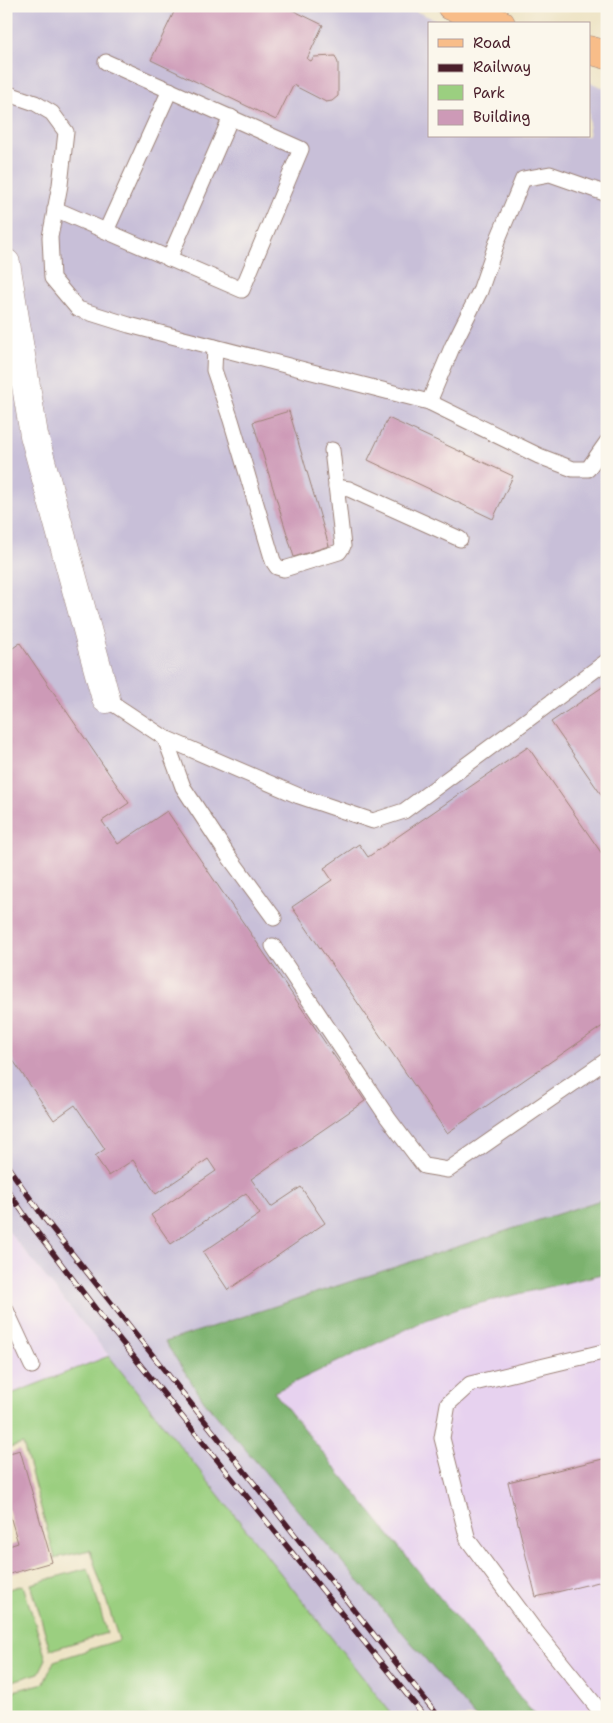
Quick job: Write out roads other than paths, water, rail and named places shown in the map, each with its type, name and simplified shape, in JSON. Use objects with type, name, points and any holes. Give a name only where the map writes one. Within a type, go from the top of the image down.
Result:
[{"type":"main road","points":[[451,6],[495,22]]},
{"type":"main road","points":[[590,50],[607,55]]},
{"type":"street","points":[[6,263],[34,435],[106,699]]},
{"type":"lane","points":[[56,210],[242,290],[301,149],[106,62]]},
{"type":"lane","points":[[106,231],[170,90]]},
{"type":"lane","points":[[6,93],[35,103],[52,113],[66,132],[56,210],[50,237],[52,278],[78,309],[129,325],[429,402],[539,456],[573,469],[588,469],[607,442]]},
{"type":"lane","points":[[169,259],[231,117]]},
{"type":"lane","points":[[429,402],[453,345],[480,290],[498,239],[523,180],[550,174],[607,194]]},
{"type":"lane","points":[[215,347],[214,370],[273,561],[277,567],[284,569],[339,552],[343,546],[332,450]]},
{"type":"lane","points":[[336,487],[349,489],[460,539]]},
{"type":"lane","points":[[106,699],[165,738],[299,796],[373,821],[404,811],[607,661]]},
{"type":"lane","points":[[165,738],[183,787],[227,854],[274,918]]},
{"type":"lane","points":[[272,946],[388,1118],[424,1166],[448,1170],[607,1060]]},
{"type":"lane","points":[[6,1310],[32,1366]]},
{"type":"lane","points":[[604,1717],[534,1629],[468,1540],[442,1438],[448,1404],[470,1384],[607,1351]]},
{"type":"railway","points":[[6,1164],[44,1218],[439,1717]]},
{"type":"railway","points":[[6,1188],[33,1227],[104,1320],[425,1717]]}]
